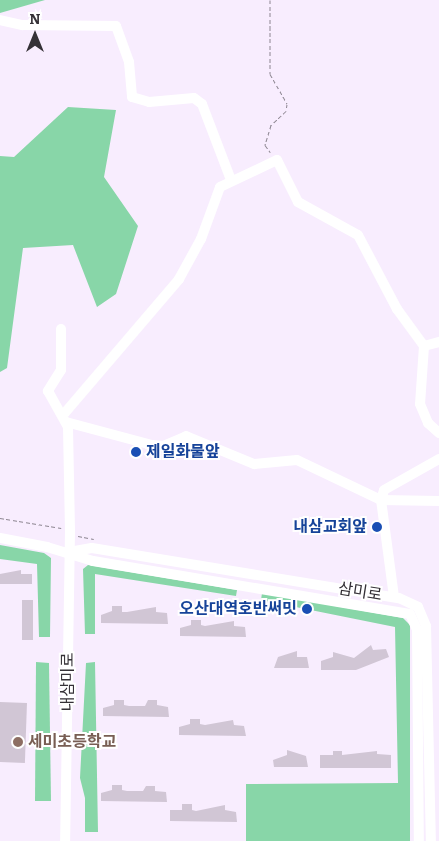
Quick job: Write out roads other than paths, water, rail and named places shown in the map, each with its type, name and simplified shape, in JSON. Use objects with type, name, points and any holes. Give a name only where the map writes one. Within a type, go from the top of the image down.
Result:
[{"type":"street","points":[[0,20],[22,25],[116,26],[129,62],[132,97],[148,102],[194,98],[202,104],[231,180]]},
{"type":"street","points":[[65,419],[179,279],[201,239],[220,187],[231,180],[277,160],[298,202],[358,235],[398,309],[424,346],[420,404],[428,423],[439,434]]},
{"type":"street","points":[[61,329],[61,370],[48,391],[65,419],[152,445],[163,446],[186,436],[254,464],[298,460],[381,500],[439,501]]},
{"type":"street","points":[[424,346],[439,342]]},
{"type":"street","name":"내삼미로","points":[[65,419],[70,531],[68,552],[65,841]]},
{"type":"street","points":[[394,598],[381,500],[384,490],[439,458]]},
{"type":"street","name":"삼미로","points":[[0,538],[68,552],[93,561],[410,614],[417,630],[419,841]]},
{"type":"street","name":"삼미로","points":[[68,552],[92,548],[394,598],[418,607],[426,626],[431,841]]},
{"type":"place","name":"제일화물앞","points":[[136,452]]},
{"type":"place","name":"내삼교회앞","points":[[377,527]]},
{"type":"place","name":"오산대역호반써밋","points":[[307,609]]},
{"type":"place","name":"세미초등학교","points":[[18,742]]}]
